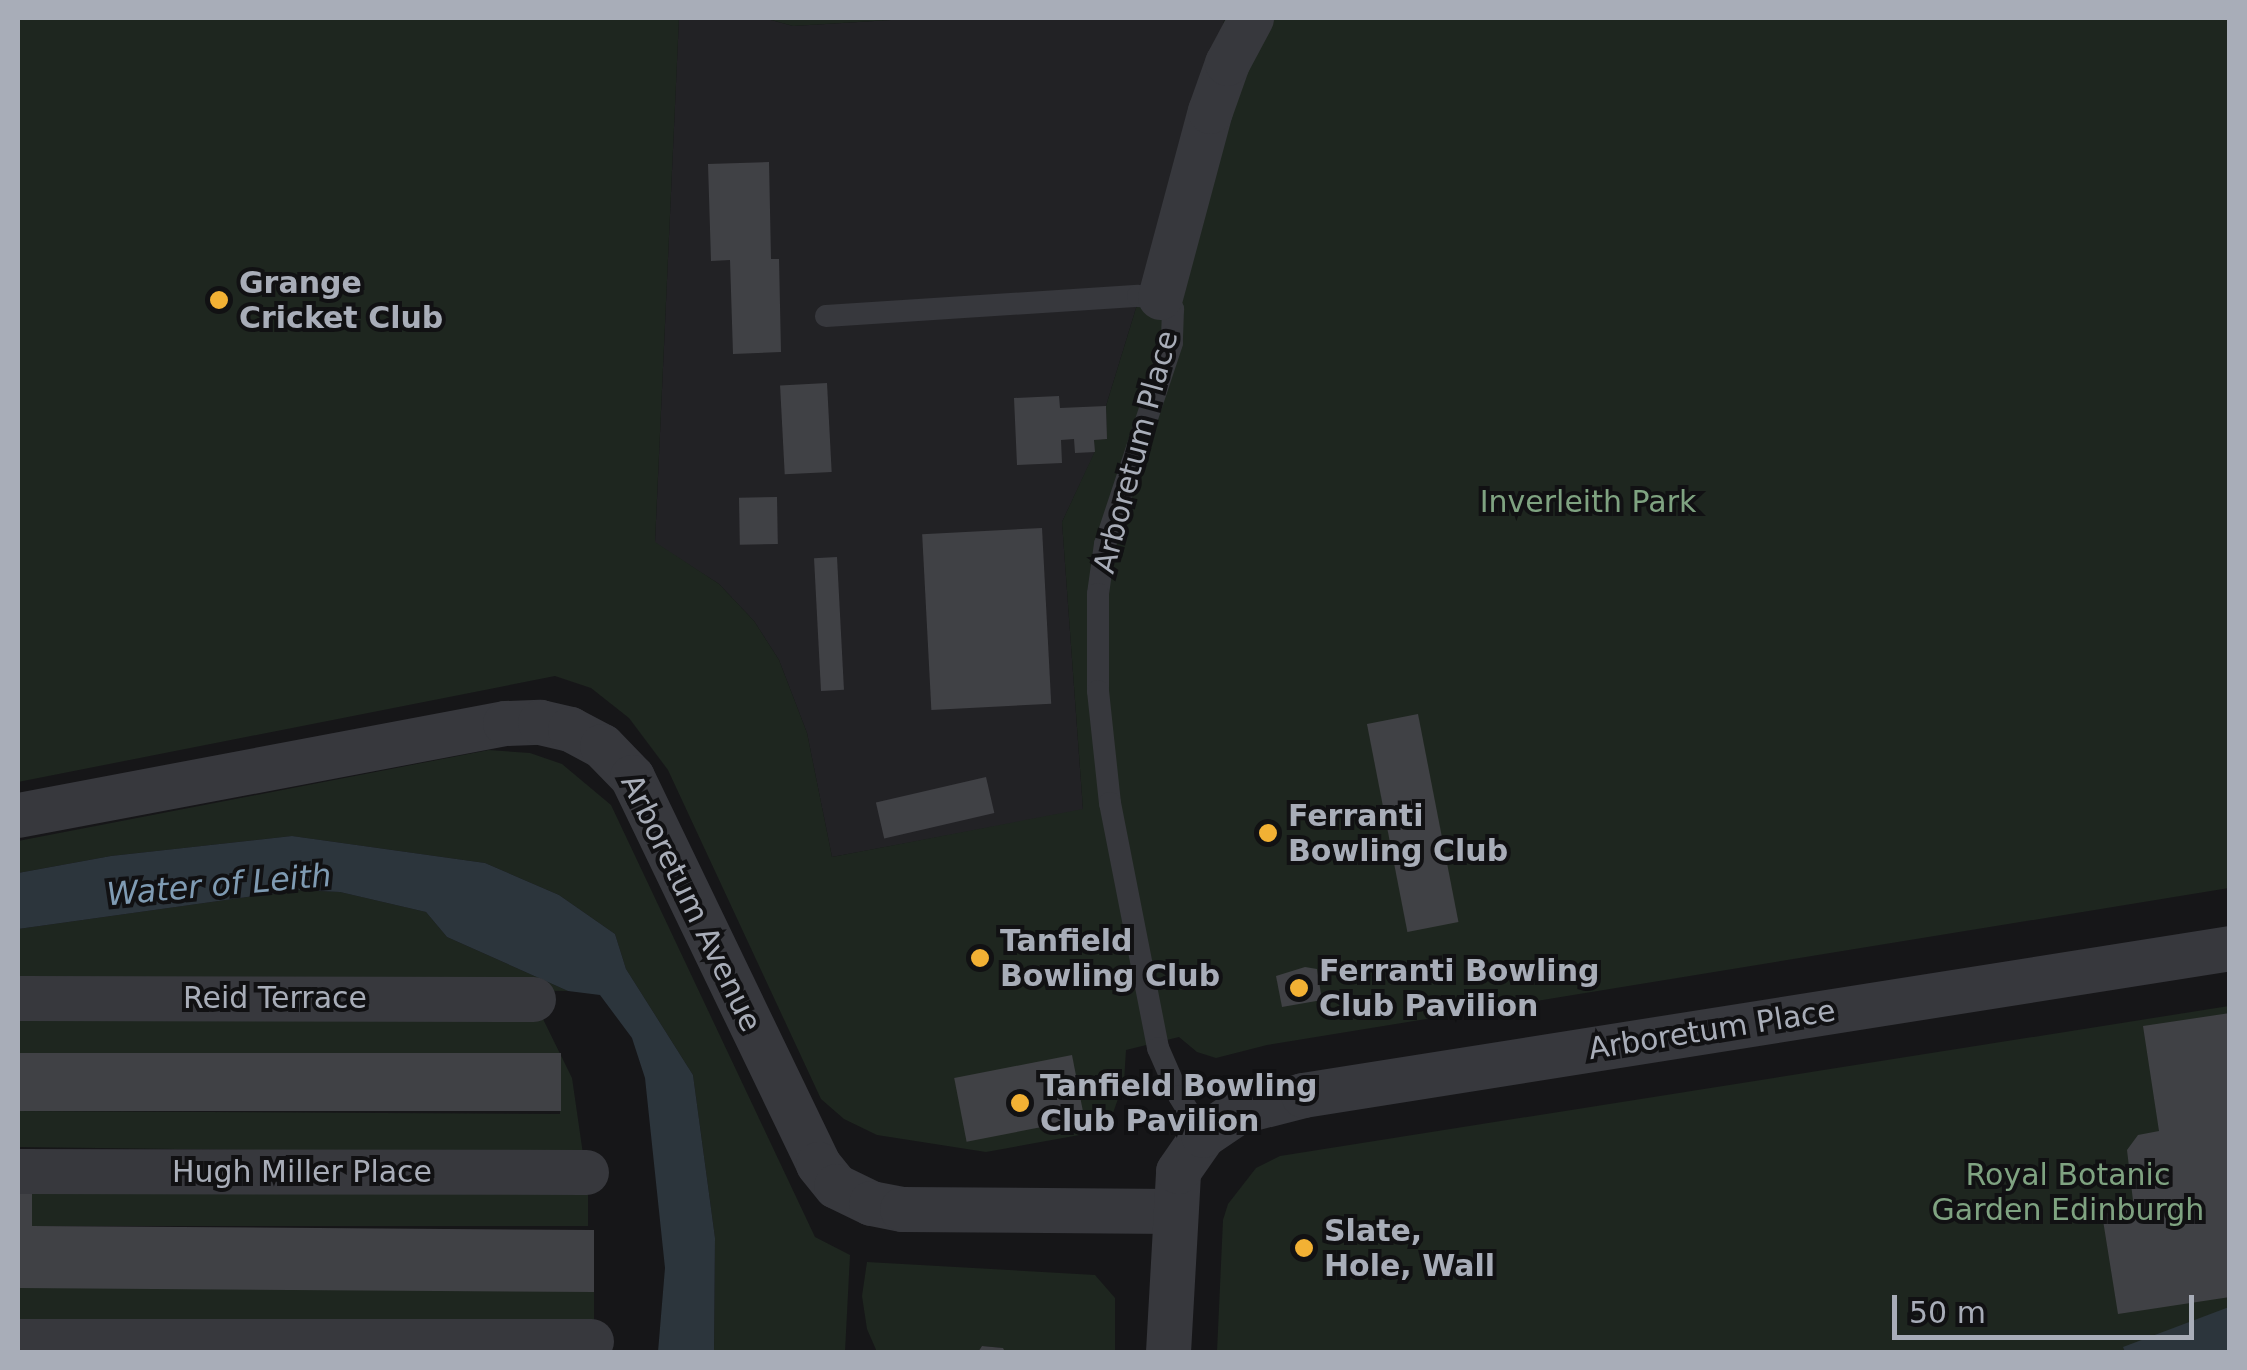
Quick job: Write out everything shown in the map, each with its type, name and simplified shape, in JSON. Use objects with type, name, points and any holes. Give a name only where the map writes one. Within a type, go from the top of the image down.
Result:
[{"type":"street","points":[[1160,297],[1210,110],[1228,63],[1252,18]]},
{"type":"street","name":"Arboretum Avenue","points":[[18,814],[505,723],[540,722],[570,729],[602,746],[632,778],[818,1164],[836,1186],[871,1204],[902,1209],[1173,1211]]},
{"type":"street","name":"Arboretum Place","points":[[1168,1352],[1178,1171],[1203,1135],[1237,1112],[1304,1095],[2230,948]]},
{"type":"street","name":"Reid Terrace","points":[[18,998],[533,999]]},
{"type":"street","name":"Hugh Miller Place","points":[[18,1171],[586,1172]]},
{"type":"street","points":[[18,1341],[591,1342]]},
{"type":"lane","points":[[826,316],[1160,297]]},
{"type":"lane","name":"Arboretum Place","points":[[1160,297],[1173,309],[1172,343],[1105,544],[1098,594],[1098,691],[1110,803],[1158,1048],[1178,1096],[1203,1135]]},
{"type":"shaded area","points":[[679,18],[764,18],[793,26],[923,18],[1225,18],[1106,406],[1107,439],[1095,452],[1062,522],[1083,810],[832,857],[807,733],[779,660],[754,621],[719,584],[655,543]]},
{"type":"green space","name":"Inverleith Park","points":[[18,18],[679,18],[655,542],[719,584],[754,621],[779,660],[807,733],[832,857],[1083,809],[1062,522],[1095,451],[1094,440],[1107,439],[1106,406],[1225,18],[2229,18],[2229,888],[1267,1045],[1216,1058],[1197,1052],[1179,1037],[1126,1050],[1124,1082],[1113,1113],[1085,1134],[986,1152],[877,1135],[844,1119],[821,1099],[668,770],[629,718],[591,688],[555,676],[18,782]]},
{"type":"green space","points":[[764,18],[923,18],[793,26]]},
{"type":"green space","points":[[489,750],[530,753],[562,764],[611,805],[815,1237],[850,1255],[845,1352],[714,1352],[715,1238],[693,1075],[626,969],[615,934],[559,895],[485,863],[292,836],[111,856],[18,873],[18,841]]},
{"type":"green space","points":[[297,890],[340,892],[426,912],[447,937],[568,991],[18,985],[18,929]]},
{"type":"green space","name":"Royal Botanic Garden Edinburgh","points":[[2229,1006],[2229,1352],[1217,1352],[1223,1220],[1228,1204],[1256,1168],[1280,1156]]},
{"type":"green space","points":[[18,1017],[542,1017],[572,1078],[583,1154],[18,1147],[18,1111],[560,1114],[561,1056],[18,1053]]},
{"type":"green space","points":[[32,1187],[588,1187],[588,1226],[32,1226]]},
{"type":"green space","points":[[867,1262],[1095,1275],[1115,1298],[1115,1352],[1005,1352],[1002,1348],[982,1346],[978,1352],[877,1352],[867,1329],[862,1296]]},
{"type":"green space","points":[[18,1288],[594,1288],[594,1323],[18,1323]]},
{"type":"water","name":"Water of Leith","points":[[292,836],[485,863],[559,895],[615,934],[626,969],[693,1075],[715,1238],[714,1352],[658,1352],[665,1268],[645,1078],[632,1038],[600,995],[568,991],[447,937],[426,912],[340,892],[297,890],[18,929],[18,873],[111,856]]},
{"type":"water","points":[[2229,1307],[2229,1352],[2125,1352],[2123,1347]]},
{"type":"building","points":[[769,162],[771,259],[779,259],[781,352],[733,354],[730,260],[711,261],[708,164]]},
{"type":"building","points":[[827,383],[832,472],[785,474],[780,385]]},
{"type":"building","points":[[1059,396],[1060,408],[1106,406],[1107,439],[1094,440],[1095,452],[1075,453],[1074,439],[1061,440],[1062,463],[1017,465],[1014,398]]},
{"type":"building","points":[[777,497],[778,544],[740,545],[739,498]]},
{"type":"building","points":[[1042,528],[1051,704],[931,710],[922,534]]},
{"type":"building","points":[[837,557],[844,690],[821,691],[814,558]]},
{"type":"building","points":[[1418,714],[1458,922],[1407,932],[1367,724]]},
{"type":"building","points":[[986,777],[994,813],[884,838],[876,802]]},
{"type":"building","name":"Ferranti Bowling Club Pavilion","points":[[1305,967],[1317,969],[1322,1000],[1282,1007],[1276,976]]},
{"type":"building","points":[[2230,1013],[2230,1297],[2118,1314],[2102,1214],[2134,1209],[2127,1150],[2138,1135],[2159,1131],[2143,1026]]},
{"type":"building","points":[[18,1053],[561,1053],[561,1111],[18,1111]]},
{"type":"building","name":"Tanfield Bowling Club Pavilion","points":[[1072,1055],[1084,1119],[967,1142],[954,1078]]},
{"type":"building","points":[[18,1187],[32,1187],[32,1226],[594,1230],[594,1292],[18,1288]]},
{"type":"building","points":[[982,1346],[1003,1348],[1005,1352],[978,1352]]},
{"type":"place","name":"Grange Cricket Club","points":[[219,300]]},
{"type":"place","name":"Ferranti Bowling Club","points":[[1268,833]]},
{"type":"place","name":"Tanfield Bowling Club","points":[[980,958]]},
{"type":"place","name":"Ferranti Bowling Club Pavilion","points":[[1299,988]]},
{"type":"place","name":"Tanfield Bowling Club Pavilion","points":[[1020,1103]]},
{"type":"place","name":"Slate, Hole, Wall","points":[[1304,1248]]}]
